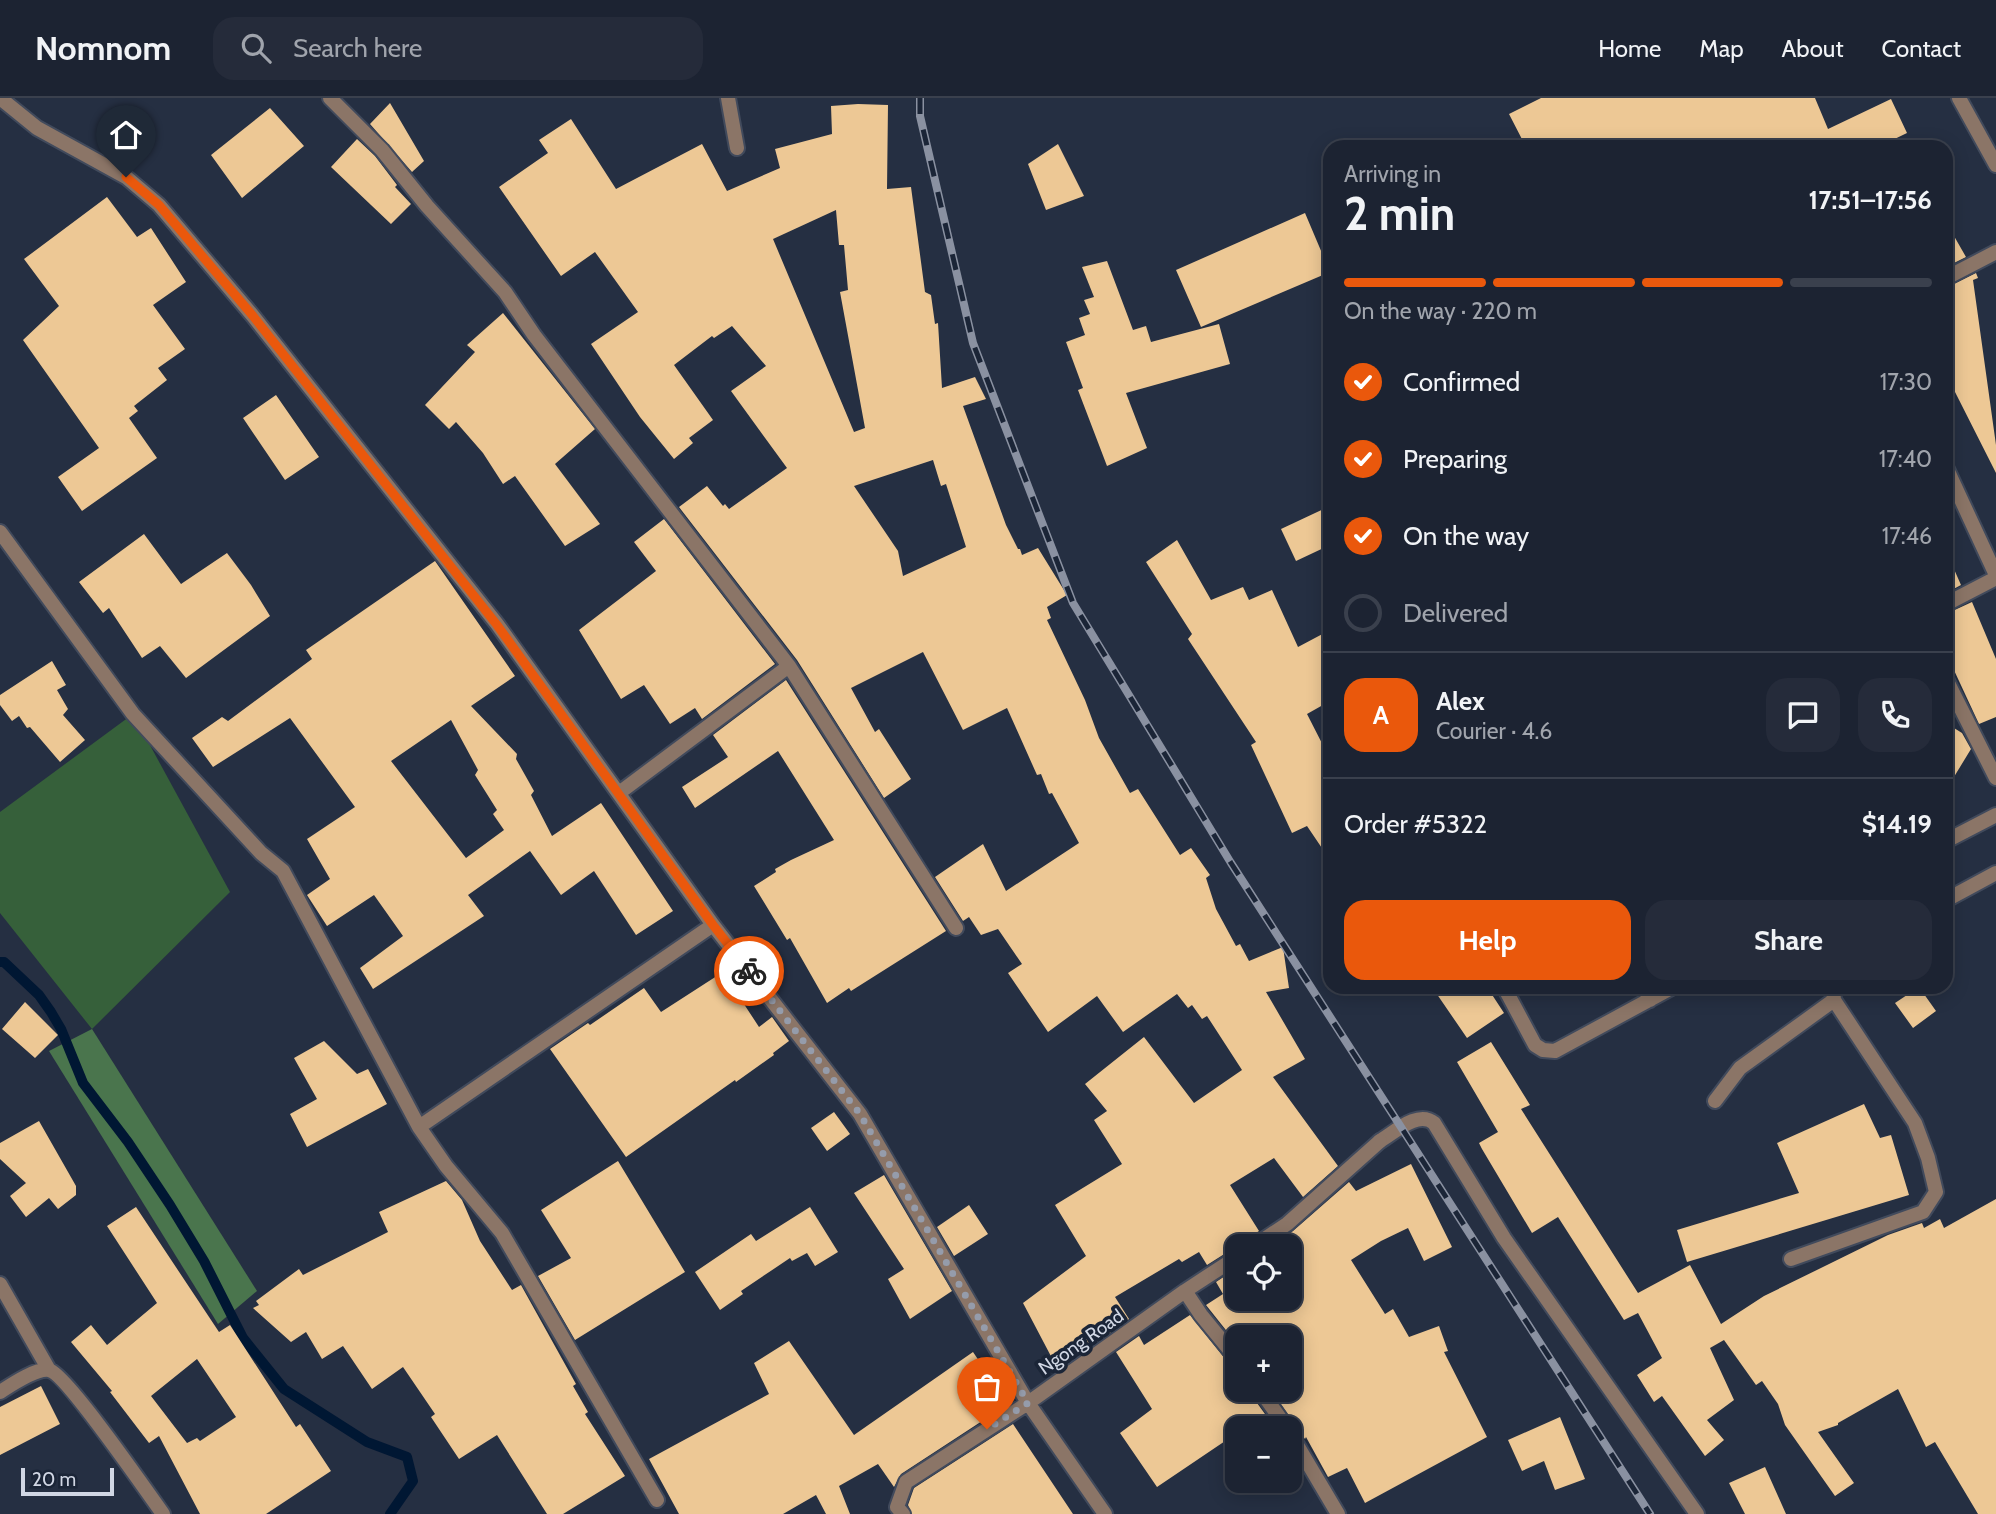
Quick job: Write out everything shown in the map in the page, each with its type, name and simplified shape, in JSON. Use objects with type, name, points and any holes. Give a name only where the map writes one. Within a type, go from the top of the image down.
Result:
[{"type":"street","points":[[0,98],[37,128],[126,177],[159,205],[253,316],[497,625],[713,925],[860,1114],[1028,1403],[1105,1514]]},
{"type":"street","points":[[330,98],[382,149],[427,206],[505,292],[534,335],[789,666],[956,928]]},
{"type":"street","points":[[728,98],[737,148]]},
{"type":"street","points":[[1959,98],[1996,165]]},
{"type":"street","points":[[1953,274],[1996,252]]},
{"type":"street","points":[[1953,482],[1996,577],[1953,600]]},
{"type":"street","points":[[0,532],[133,713],[261,853],[283,871],[419,1127],[446,1166],[502,1233],[657,1500]]},
{"type":"street","points":[[619,793],[789,666]]},
{"type":"street","points":[[1953,694],[1996,778]]},
{"type":"street","points":[[1953,837],[1996,815]]},
{"type":"street","points":[[1953,896],[1996,873]]},
{"type":"street","points":[[419,1127],[713,925]]},
{"type":"street","points":[[1508,994],[1535,1045],[1543,1050],[1555,1051],[1647,994]]},
{"type":"street","points":[[1715,1101],[1740,1068],[1832,994]]},
{"type":"street","points":[[1791,1259],[1923,1212],[1936,1192],[1928,1158],[1915,1123],[1834,994]]},
{"type":"street","points":[[1272,1234],[1287,1224],[1380,1141],[1420,1117],[1429,1118],[1504,1238],[1697,1514]]},
{"type":"street","name":"Ngong Road","points":[[903,1514],[897,1507],[906,1482],[1028,1403],[1225,1265]]},
{"type":"street","points":[[0,1284],[49,1370],[74,1393],[163,1514]]},
{"type":"street","points":[[1185,1291],[1225,1344]]},
{"type":"street","points":[[0,1392],[22,1379],[49,1370]]},
{"type":"street","points":[[1302,1453],[1338,1514]]},
{"type":"green space","points":[[133,714],[230,892],[92,1029],[0,913],[0,812]]},
{"type":"green space","points":[[92,1029],[257,1291],[218,1324],[49,1051]]},
{"type":"building","points":[[1541,98],[1815,98],[1828,129],[1891,99],[1907,133],[1892,140],[1522,140],[1509,114]]},
{"type":"building","points":[[390,103],[424,161],[412,172],[370,124]]},
{"type":"building","points":[[888,105],[887,189],[911,187],[925,292],[931,295],[935,324],[938,323],[942,388],[975,377],[986,399],[963,406],[1006,525],[1022,555],[1038,548],[1067,595],[1047,607],[1051,618],[1047,620],[1085,700],[1099,738],[1130,793],[1138,789],[1180,855],[1191,848],[1210,875],[1206,878],[1216,909],[1236,946],[1240,944],[1249,961],[1283,947],[1289,988],[1266,992],[1305,1059],[1273,1077],[1338,1166],[1303,1197],[1274,1158],[1230,1185],[1259,1231],[1254,1234],[1225,1234],[1225,1254],[1207,1265],[1199,1252],[1182,1262],[1179,1259],[1115,1297],[1129,1319],[1100,1340],[1054,1362],[1023,1303],[1086,1256],[1055,1205],[1122,1164],[1094,1120],[1107,1111],[1085,1084],[1144,1037],[1194,1103],[1242,1070],[1207,1016],[1202,1019],[1192,1005],[1188,1008],[1177,994],[1123,1032],[1097,996],[1048,1032],[1008,973],[1022,964],[998,929],[981,935],[969,917],[963,921],[935,877],[983,844],[1006,891],[1079,843],[1052,793],[1049,794],[1041,774],[1037,775],[1007,708],[963,730],[923,652],[851,688],[875,732],[879,729],[911,779],[884,798],[797,660],[679,507],[707,486],[723,506],[725,504],[729,509],[787,468],[731,391],[766,366],[732,326],[714,338],[712,336],[674,365],[713,420],[689,438],[693,443],[674,459],[640,417],[591,344],[638,312],[595,252],[561,276],[499,187],[548,153],[539,140],[571,119],[616,189],[702,144],[727,191],[780,168],[775,149],[832,134],[831,106]],"holes":[[[836,210],[839,245],[844,245],[848,290],[840,292],[865,428],[854,432],[773,239]],[[933,460],[941,486],[946,484],[966,547],[903,576],[898,551],[854,486]]]},
{"type":"building","points":[[270,108],[304,146],[242,198],[211,155]]},
{"type":"building","points":[[357,139],[375,156],[397,185],[395,187],[411,204],[391,224],[331,167]]},
{"type":"building","points":[[1058,144],[1084,196],[1046,210],[1028,164]]},
{"type":"building","points":[[107,197],[137,237],[151,228],[186,282],[153,305],[185,349],[158,368],[167,380],[134,406],[138,411],[129,418],[157,458],[82,511],[58,477],[99,448],[23,340],[59,306],[24,259]]},
{"type":"building","points":[[1305,213],[1323,255],[1323,275],[1201,327],[1176,270]]},
{"type":"building","points":[[1953,234],[1966,257],[1953,264]]},
{"type":"building","points":[[1107,261],[1133,330],[1146,326],[1151,342],[1219,324],[1230,364],[1126,393],[1147,448],[1107,466],[1078,390],[1083,388],[1066,342],[1085,335],[1079,318],[1090,314],[1084,300],[1094,297],[1082,267]]},
{"type":"building","points":[[1976,273],[1978,278],[1973,280],[1996,445],[1996,473],[1953,390],[1953,284]]},
{"type":"building","points":[[503,313],[595,429],[555,464],[600,524],[565,546],[515,476],[503,484],[483,453],[456,422],[449,429],[425,405],[475,352],[467,345]]},
{"type":"building","points":[[276,395],[319,457],[285,480],[243,418]]},
{"type":"building","points":[[1323,509],[1323,548],[1296,561],[1281,529]]},
{"type":"building","points":[[664,519],[775,664],[702,719],[695,708],[670,724],[644,685],[621,699],[579,630],[656,571],[634,542]]},
{"type":"building","points":[[144,534],[181,584],[227,553],[270,616],[186,678],[160,646],[142,658],[109,608],[103,613],[79,582]]},
{"type":"building","points":[[1177,540],[1211,600],[1243,587],[1249,600],[1272,590],[1298,647],[1323,634],[1323,705],[1307,714],[1323,745],[1323,850],[1307,826],[1292,833],[1251,745],[1256,742],[1188,639],[1192,634],[1146,562]]},
{"type":"building","points":[[435,561],[515,676],[471,706],[517,754],[516,759],[534,791],[531,795],[552,836],[601,803],[673,911],[636,935],[594,871],[561,895],[530,851],[468,895],[484,916],[373,989],[360,968],[403,936],[374,895],[327,926],[307,895],[330,879],[307,839],[355,807],[290,718],[213,767],[192,738],[222,717],[228,721],[312,659],[306,650]],"holes":[[[451,720],[478,770],[475,775],[497,810],[493,814],[504,830],[466,858],[391,761]]]},
{"type":"building","points":[[1953,567],[1961,585],[1953,589]]},
{"type":"building","points":[[1972,602],[1996,659],[1996,717],[1979,724],[1953,668],[1953,611]]},
{"type":"building","points":[[52,661],[66,685],[57,690],[68,709],[63,715],[85,740],[60,762],[19,716],[12,721],[0,705],[0,695]]},
{"type":"building","points":[[786,680],[946,931],[851,991],[849,988],[827,1003],[790,938],[787,940],[754,886],[776,872],[775,869],[834,840],[778,751],[695,808],[682,787],[728,757],[713,735]]},
{"type":"building","points":[[1953,727],[1962,733],[1971,749],[1953,779]]},
{"type":"building","points":[[723,972],[759,1027],[772,1017],[789,1041],[773,1053],[774,1055],[626,1157],[550,1049],[644,988],[661,1012]]},
{"type":"building","points":[[1437,994],[1492,994],[1504,1013],[1467,1038]]},
{"type":"building","points":[[1908,994],[1924,994],[1936,1011],[1913,1028],[1895,1003]]},
{"type":"building","points":[[25,1002],[58,1035],[35,1058],[2,1029]]},
{"type":"building","points":[[324,1041],[357,1074],[368,1069],[387,1104],[307,1147],[290,1114],[317,1099],[294,1058]]},
{"type":"building","points":[[1491,1042],[1530,1105],[1521,1109],[1638,1293],[1690,1265],[1721,1324],[1764,1296],[1888,1235],[1922,1223],[1924,1228],[1940,1219],[1944,1228],[1996,1199],[1996,1514],[1978,1514],[1935,1442],[1926,1447],[1898,1389],[1838,1425],[1818,1432],[1854,1483],[1835,1496],[1785,1425],[1778,1404],[1762,1381],[1756,1385],[1724,1340],[1710,1348],[1734,1400],[1707,1420],[1724,1440],[1705,1456],[1662,1396],[1654,1402],[1637,1375],[1662,1358],[1638,1313],[1624,1320],[1558,1217],[1532,1233],[1482,1149],[1479,1143],[1498,1132],[1457,1062]]},
{"type":"building","points":[[1864,1104],[1880,1138],[1891,1135],[1909,1195],[1687,1262],[1677,1230],[1799,1193],[1777,1143]]},
{"type":"building","points":[[834,1112],[850,1134],[827,1151],[811,1128]]},
{"type":"building","points":[[39,1121],[76,1186],[76,1195],[58,1209],[49,1198],[26,1217],[10,1196],[26,1183],[0,1159],[0,1143]]},
{"type":"building","points":[[618,1161],[685,1272],[575,1340],[538,1276],[571,1258],[541,1210]]},
{"type":"building","points":[[1411,1164],[1452,1247],[1424,1261],[1408,1228],[1351,1260],[1385,1314],[1393,1309],[1409,1337],[1439,1326],[1448,1351],[1444,1352],[1487,1437],[1365,1503],[1347,1468],[1328,1477],[1306,1437],[1305,1439],[1302,1435],[1302,1416],[1289,1416],[1279,1402],[1302,1402],[1302,1325],[1225,1325],[1225,1329],[1206,1305],[1223,1294],[1216,1282],[1225,1276],[1225,1311],[1302,1311],[1302,1234],[1289,1234],[1349,1182],[1356,1191]]},
{"type":"building","points":[[884,1175],[952,1291],[910,1319],[888,1279],[904,1269],[854,1193]]},
{"type":"building","points":[[446,1181],[462,1200],[480,1241],[512,1290],[521,1285],[576,1384],[573,1386],[588,1412],[585,1414],[625,1476],[563,1514],[547,1514],[497,1435],[459,1459],[431,1417],[435,1414],[403,1367],[372,1389],[343,1346],[322,1359],[306,1332],[291,1342],[253,1308],[259,1305],[256,1301],[299,1269],[303,1275],[388,1232],[379,1212]]},
{"type":"building","points":[[969,1205],[988,1234],[954,1256],[937,1227]]},
{"type":"building","points":[[136,1207],[219,1332],[230,1325],[296,1427],[300,1424],[331,1471],[266,1514],[200,1514],[159,1436],[149,1443],[110,1392],[112,1391],[71,1342],[91,1325],[107,1345],[157,1303],[107,1226]],"holes":[[[197,1359],[236,1417],[200,1441],[197,1438],[187,1443],[151,1396]]]},
{"type":"building","points":[[810,1207],[838,1252],[815,1266],[807,1253],[792,1261],[790,1258],[741,1291],[743,1294],[720,1310],[695,1272],[751,1234],[756,1241]]},
{"type":"building","points":[[1190,1315],[1225,1359],[1225,1402],[1256,1402],[1266,1416],[1225,1416],[1225,1441],[1157,1487],[1120,1433],[1152,1409],[1116,1352],[1139,1336],[1144,1345]]},
{"type":"building","points":[[789,1341],[854,1435],[973,1352],[1005,1404],[901,1474],[894,1487],[878,1464],[839,1486],[850,1514],[826,1514],[816,1495],[783,1514],[679,1514],[649,1459],[769,1394],[754,1363]]},
{"type":"building","points":[[41,1386],[60,1424],[0,1455],[0,1407]]},
{"type":"building","points":[[1560,1417],[1585,1479],[1555,1490],[1544,1461],[1522,1471],[1508,1440]]},
{"type":"building","points":[[1013,1424],[1073,1514],[912,1514],[908,1505],[914,1488]]},
{"type":"building","points":[[1765,1467],[1786,1514],[1745,1514],[1729,1483]]},
{"type":"waterway","points":[[0,962],[4,962],[39,995],[51,1012],[61,1029],[83,1083],[128,1142],[170,1205],[204,1261],[243,1338],[284,1389],[367,1442],[407,1457],[413,1481],[390,1514]]},
{"type":"railway","points":[[920,98],[920,116],[973,343],[1073,603],[1231,863],[1650,1514]]},
{"type":"way so far","points":[[749,971],[860,1114],[1028,1403],[987,1429]]},
{"type":"route","points":[[126,177],[159,205],[253,316],[497,625],[749,971]]}]
